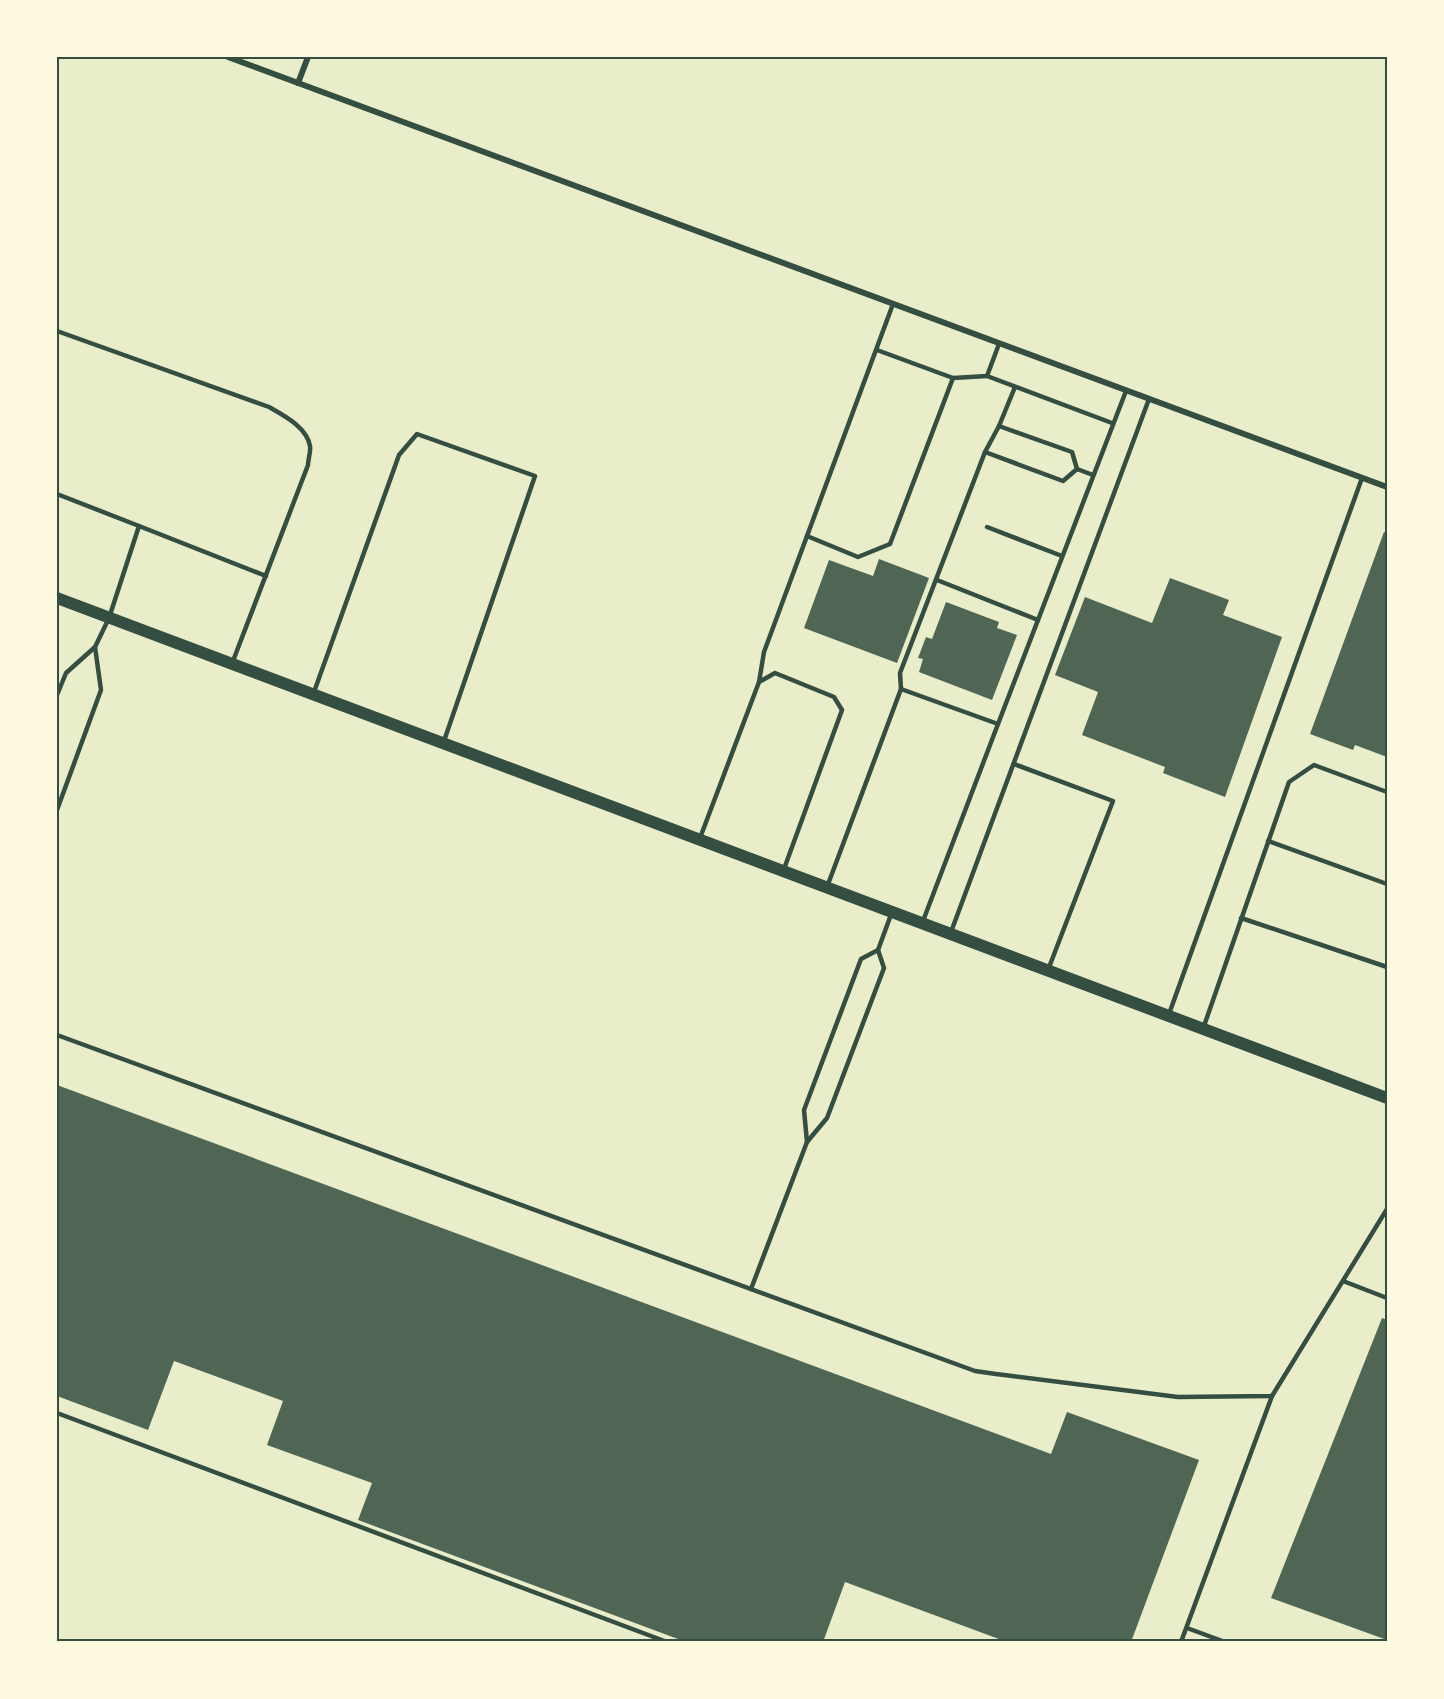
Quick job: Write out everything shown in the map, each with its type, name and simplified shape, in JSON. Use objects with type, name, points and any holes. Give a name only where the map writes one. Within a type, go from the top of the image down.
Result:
[{"type":"main road","points":[[57,598],[1387,1098]]},
{"type":"street","points":[[228,57],[1387,487]]},
{"type":"street","points":[[298,83],[308,57]]},
{"type":"lane","points":[[699,840],[759,682],[764,652],[893,304]]},
{"type":"lane","points":[[57,331],[269,407],[286,416],[300,429],[310,445],[308,465],[232,664]]},
{"type":"lane","points":[[987,376],[999,344]]},
{"type":"lane","points":[[877,350],[952,378],[987,376],[1112,423]]},
{"type":"lane","points":[[807,536],[858,557],[890,544],[952,378]]},
{"type":"lane","points":[[827,888],[901,688],[900,673],[985,452],[999,426],[1015,387]]},
{"type":"lane","points":[[922,923],[1126,391]]},
{"type":"lane","points":[[950,934],[1149,399]]},
{"type":"lane","points":[[999,426],[1072,452],[1077,469]]},
{"type":"lane","points":[[313,694],[399,455],[417,434],[535,476],[443,744]]},
{"type":"lane","points":[[985,452],[1063,481],[1077,469]]},
{"type":"lane","points":[[1077,469],[1093,475]]},
{"type":"lane","points":[[1168,1016],[1362,478]]},
{"type":"lane","points":[[57,494],[266,576]]},
{"type":"lane","points":[[57,695],[66,673],[95,647],[109,618],[139,526]]},
{"type":"lane","points":[[987,527],[1062,556]]},
{"type":"lane","points":[[937,580],[1038,620]]},
{"type":"lane","points":[[57,810],[101,690],[95,647]]},
{"type":"lane","points":[[759,682],[775,674],[834,697],[842,710],[783,871]]},
{"type":"lane","points":[[901,688],[998,724]]},
{"type":"lane","points":[[1014,764],[1113,801],[1048,971]]},
{"type":"lane","points":[[1203,1029],[1289,782],[1314,765],[1387,792]]},
{"type":"lane","points":[[1268,841],[1387,884]]},
{"type":"lane","points":[[751,1289],[807,1142],[827,1119],[880,979],[884,968],[878,950],[892,912]]},
{"type":"lane","points":[[1241,918],[1387,967]]},
{"type":"lane","points":[[807,1142],[804,1110],[861,959],[878,950]]},
{"type":"lane","points":[[57,1035],[975,1371],[1178,1397],[1272,1396]]},
{"type":"lane","points":[[1181,1642],[1272,1396],[1387,1209]]},
{"type":"lane","points":[[1343,1281],[1387,1298]]},
{"type":"lane","points":[[57,1413],[667,1642]]},
{"type":"lane","points":[[1187,1628],[1225,1642]]},
{"type":"building","points":[[1384,532],[1387,533],[1387,757],[1355,745],[1353,750],[1310,734]]},
{"type":"building","points":[[879,559],[929,578],[897,663],[804,628],[829,560],[873,576]]},
{"type":"building","points":[[1170,578],[1229,600],[1223,615],[1282,637],[1225,797],[1163,773],[1165,767],[1082,735],[1098,692],[1055,675],[1085,597],[1152,623]]},
{"type":"building","points":[[946,602],[999,622],[997,628],[1017,635],[992,700],[919,672],[923,659],[918,658],[926,637],[932,639]]},
{"type":"building","points":[[57,1085],[1051,1454],[1067,1412],[1199,1460],[1131,1642],[1007,1642],[845,1582],[823,1642],[686,1642],[358,1520],[372,1483],[267,1445],[283,1401],[174,1361],[148,1430],[57,1396]]},
{"type":"building","points":[[1382,1318],[1387,1320],[1387,1640],[1271,1598]]}]
